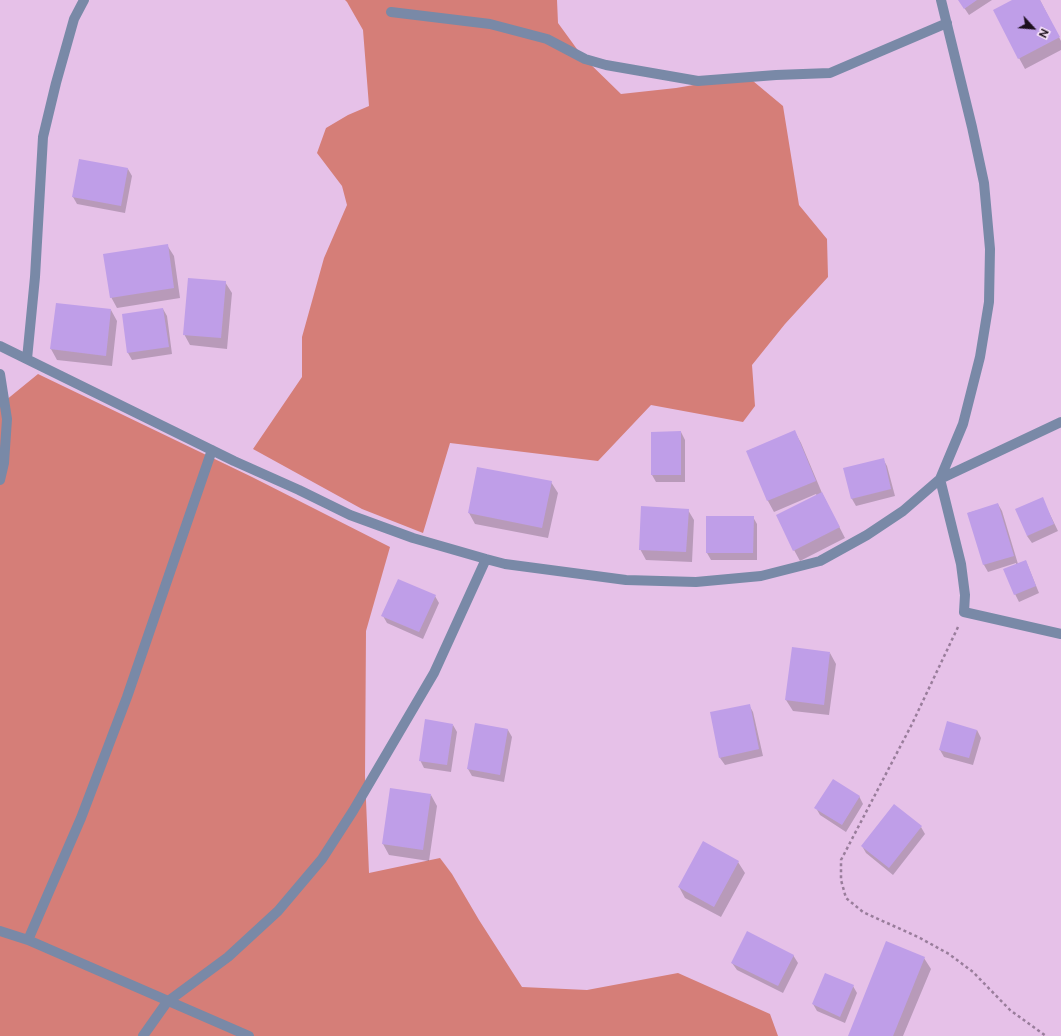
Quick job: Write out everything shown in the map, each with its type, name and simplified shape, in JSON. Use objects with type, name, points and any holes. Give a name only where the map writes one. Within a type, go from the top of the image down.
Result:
[{"type":"street","points":[[27,359],[35,277],[43,137],[74,19],[84,0]]},
{"type":"street","points":[[941,0],[969,113],[984,183],[990,249],[989,302],[980,357],[964,424],[940,480],[961,564],[965,595],[964,612],[1061,634]]},
{"type":"street","points":[[391,12],[490,24],[547,39],[585,59],[606,65],[698,81],[776,75],[830,73],[947,23]]},
{"type":"street","points":[[0,346],[212,450],[350,515],[413,538],[505,564],[626,580],[696,582],[761,576],[820,561],[873,531],[902,512],[940,480],[1061,422]]},
{"type":"street","points":[[0,374],[7,419],[4,463],[0,480]]},
{"type":"street","points":[[28,940],[81,818],[124,704],[212,450]]},
{"type":"street","points":[[143,1036],[167,1002],[228,957],[278,911],[322,859],[353,811],[434,673],[486,559]]},
{"type":"street","points":[[0,931],[28,940],[167,1002],[249,1036]]},
{"type":"path","points":[[964,612],[912,724],[841,860],[841,880],[846,898],[863,912],[920,938],[949,954],[973,972],[1010,1010],[1046,1036]]},
{"type":"shaded area","points":[[345,0],[557,0],[558,23],[582,56],[621,94],[676,88],[747,76],[783,106],[799,205],[827,239],[828,277],[785,324],[752,365],[755,406],[743,422],[651,405],[598,461],[450,443],[423,533],[362,509],[253,449],[302,377],[302,337],[324,258],[347,205],[342,186],[317,153],[326,128],[348,115],[369,106],[363,30]]},
{"type":"shaded area","points":[[38,374],[252,477],[390,547],[366,631],[365,776],[369,873],[440,858],[452,874],[479,920],[522,987],[587,990],[678,973],[770,1014],[778,1036],[0,1036],[0,405]]},
{"type":"building","points":[[958,0],[977,0],[964,9]]},
{"type":"building","points":[[1012,0],[1040,0],[1060,37],[1018,59],[993,10]]},
{"type":"building","points":[[79,159],[128,168],[121,206],[72,197]]},
{"type":"building","points":[[168,244],[174,288],[110,298],[103,254]]},
{"type":"building","points":[[188,278],[226,281],[221,338],[183,335]]},
{"type":"building","points":[[56,303],[111,309],[106,356],[50,349]]},
{"type":"building","points":[[163,308],[169,347],[127,353],[122,314]]},
{"type":"building","points":[[795,430],[816,481],[767,501],[746,451]]},
{"type":"building","points":[[681,431],[681,475],[651,475],[651,432]]},
{"type":"building","points":[[884,458],[891,489],[851,499],[843,468]]},
{"type":"building","points":[[477,467],[552,481],[542,528],[468,513]]},
{"type":"building","points":[[822,492],[840,527],[793,551],[776,515]]},
{"type":"building","points":[[1043,497],[1054,524],[1027,536],[1015,509]]},
{"type":"building","points":[[998,503],[1014,556],[983,565],[967,513]]},
{"type":"building","points":[[641,506],[689,509],[686,552],[639,550]]},
{"type":"building","points":[[706,516],[754,516],[753,553],[706,553]]},
{"type":"building","points":[[1026,560],[1036,586],[1014,595],[1003,569]]},
{"type":"building","points":[[398,579],[436,595],[419,632],[381,616]]},
{"type":"building","points":[[792,647],[830,652],[824,705],[785,700]]},
{"type":"building","points":[[750,704],[759,749],[719,758],[710,712]]},
{"type":"building","points":[[425,719],[453,724],[447,765],[419,761]]},
{"type":"building","points":[[947,721],[977,730],[969,758],[939,750]]},
{"type":"building","points":[[475,723],[508,729],[500,775],[467,769]]},
{"type":"building","points":[[833,779],[860,796],[842,825],[814,808]]},
{"type":"building","points":[[390,788],[431,794],[423,850],[382,844]]},
{"type":"building","points":[[894,804],[922,826],[889,868],[861,846]]},
{"type":"building","points":[[703,841],[739,861],[714,907],[678,887]]},
{"type":"building","points":[[747,931],[794,955],[778,986],[731,963]]},
{"type":"building","points":[[886,941],[925,957],[893,1036],[848,1036]]},
{"type":"building","points":[[825,973],[854,985],[840,1017],[812,1004]]}]
